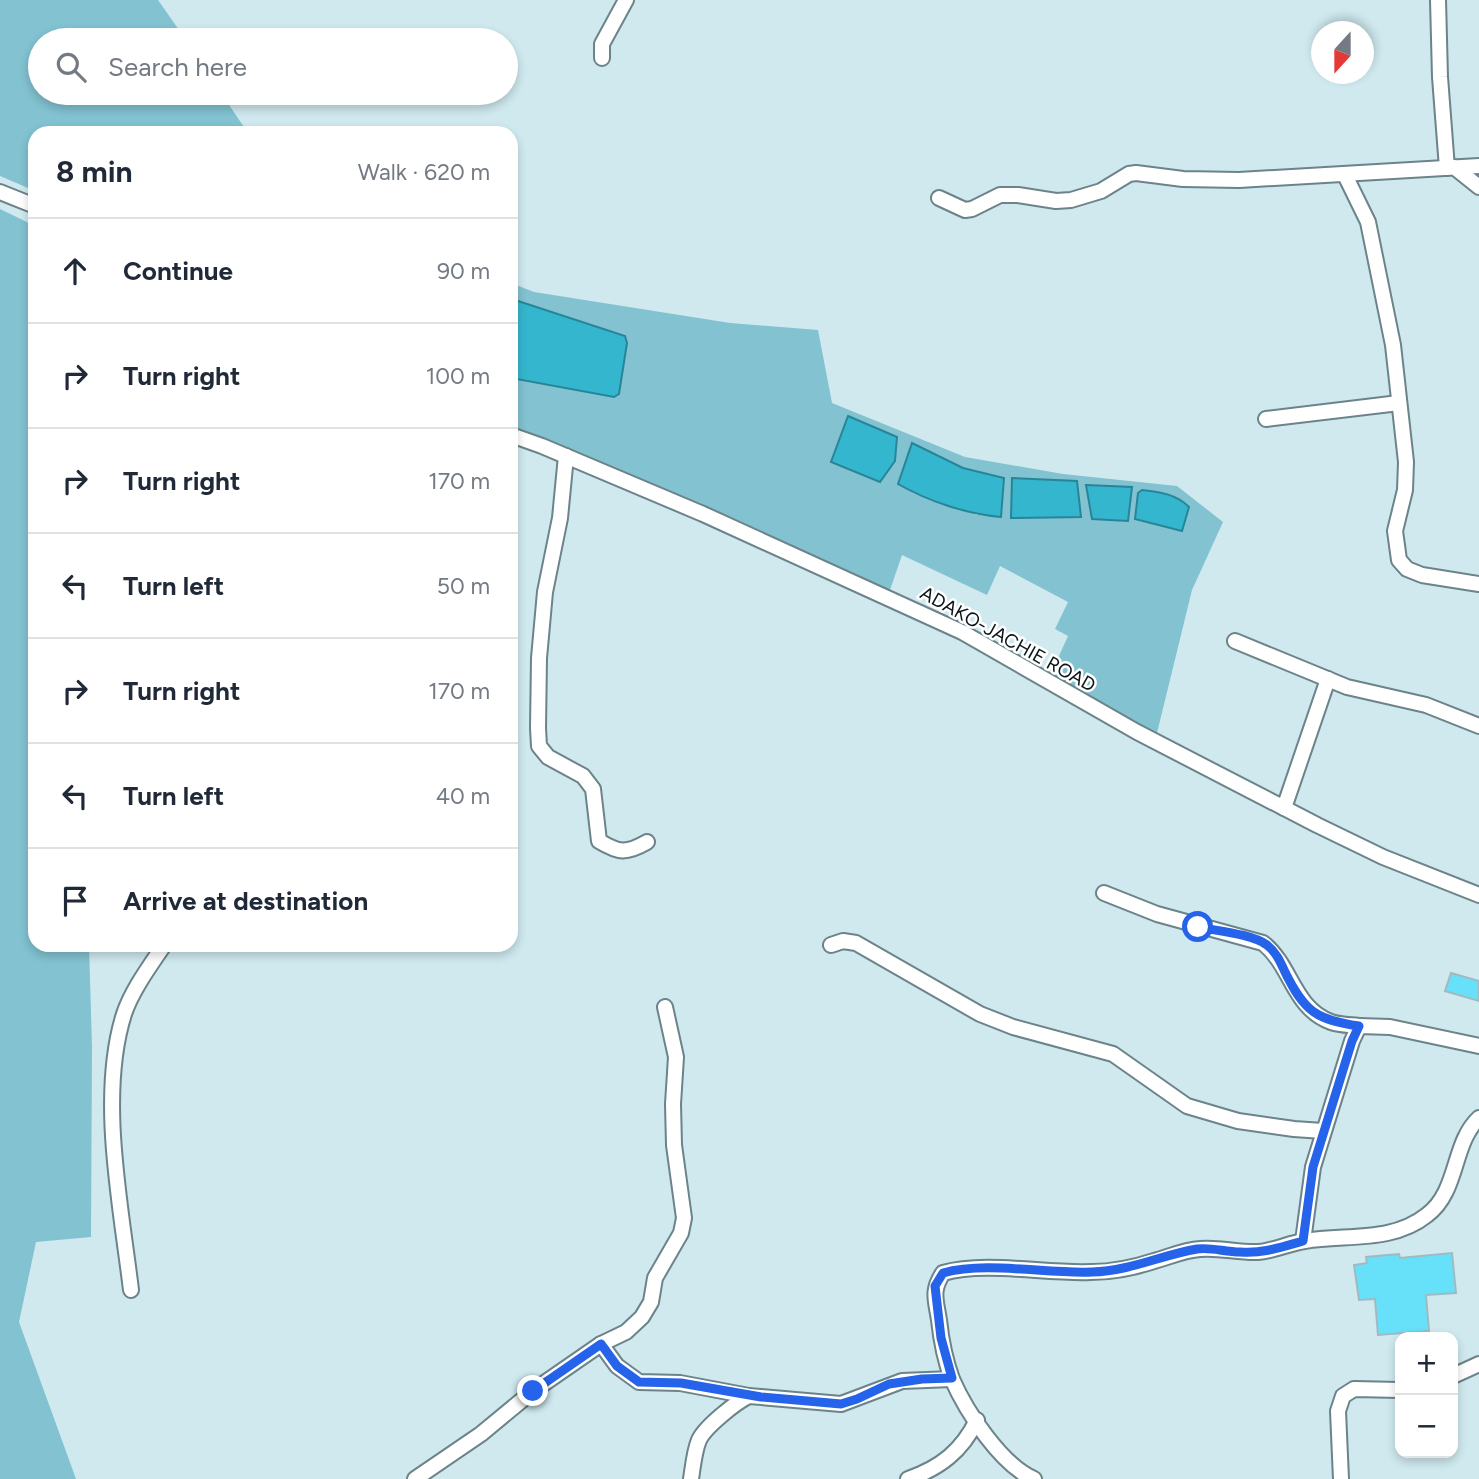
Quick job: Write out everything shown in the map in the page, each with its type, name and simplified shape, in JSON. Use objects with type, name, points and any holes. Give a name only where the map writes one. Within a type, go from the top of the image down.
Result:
[{"type":"street","points":[[602,58],[602,44],[626,0]]},
{"type":"street","points":[[1438,0],[1440,78],[1451,167],[1479,187]]},
{"type":"street","points":[[939,198],[965,210],[1000,195],[1071,200],[1101,191],[1129,174],[1136,173],[1183,179],[1239,180],[1479,166]]},
{"type":"street","points":[[1345,175],[1368,222],[1393,345],[1406,462],[1405,490],[1395,531],[1399,559],[1408,569],[1422,575],[1479,584]]},
{"type":"street","points":[[0,192],[28,203]]},
{"type":"street","points":[[1266,418],[1399,403]]},
{"type":"street","name":"ADAKO-JACHIE ROAD","points":[[518,439],[703,514],[962,632],[1137,732],[1284,808],[1383,857],[1479,895]]},
{"type":"street","points":[[566,456],[560,518],[546,578],[541,628],[538,728],[540,746],[548,757],[583,776],[593,789],[598,841],[616,851],[632,850],[647,842]]},
{"type":"street","points":[[1235,641],[1328,679],[1371,693],[1426,705],[1479,726]]},
{"type":"street","points":[[1284,808],[1328,679]]},
{"type":"street","points":[[1104,893],[1167,918],[1264,943],[1276,953],[1293,988],[1307,1008],[1331,1022],[1390,1027],[1479,1046]]},
{"type":"street","points":[[831,945],[856,943],[980,1014],[1002,1023],[1113,1054],[1187,1107],[1238,1121],[1323,1131]]},
{"type":"street","points":[[131,1290],[114,1134],[114,1054],[125,1012],[159,952]]},
{"type":"street","points":[[415,1479],[481,1434],[533,1391],[601,1344],[626,1332],[642,1317],[651,1301],[655,1278],[681,1233],[684,1218],[674,1145],[676,1057],[665,1007]]},
{"type":"street","points":[[1303,1241],[1313,1167],[1359,1026]]},
{"type":"street","points":[[1034,1479],[1007,1461],[976,1420],[952,1378],[941,1338],[935,1286],[943,1273],[963,1268],[1056,1273],[1125,1270],[1200,1248],[1263,1252],[1303,1241],[1390,1233],[1406,1228],[1429,1214],[1452,1183],[1465,1142],[1479,1118]]},
{"type":"street","points":[[601,1344],[617,1366],[639,1382],[681,1383],[750,1396],[841,1404],[889,1384],[952,1378]]},
{"type":"street","points":[[1458,1374],[1479,1364]]},
{"type":"street","points":[[1340,1479],[1338,1411],[1343,1396],[1354,1389],[1395,1390]]},
{"type":"street","points":[[691,1479],[702,1434],[739,1401],[750,1396]]},
{"type":"street","points":[[908,1479],[940,1463],[961,1447],[976,1420]]},
{"type":"shaded area","points":[[0,0],[158,0],[178,28],[28,28],[28,105],[229,105],[243,126],[28,126],[28,188],[0,176]]},
{"type":"shaded area","points":[[0,209],[28,223],[28,952],[89,952],[92,1047],[91,1237],[36,1242],[19,1322],[76,1479],[0,1479]]},
{"type":"shaded area","points":[[518,286],[534,292],[730,323],[818,330],[832,403],[965,457],[1063,474],[1177,486],[1223,522],[1192,590],[1156,737],[1050,676],[1068,636],[1055,629],[1068,602],[1000,566],[987,595],[902,555],[890,590],[684,499],[518,436],[518,379],[614,397],[625,336],[518,301]],"holes":[[[911,443],[963,468],[1004,478],[977,515],[913,493]],[[1142,490],[1182,531],[1161,526]]]},
{"type":"shaded area","points":[[518,301],[625,336],[627,343],[619,394],[614,397],[518,379]]},
{"type":"shaded area","points":[[848,416],[897,437],[895,461],[880,482],[831,462]]},
{"type":"shaded area","points":[[912,443],[963,468],[1004,478],[1001,517],[948,506],[898,484]]},
{"type":"shaded area","points":[[1012,478],[1077,481],[1081,517],[1011,518]]},
{"type":"shaded area","points":[[1086,485],[1132,487],[1128,521],[1092,519]]},
{"type":"shaded area","points":[[1142,490],[1173,496],[1189,507],[1182,531],[1135,519],[1138,493]]},
{"type":"building","points":[[1451,973],[1479,981],[1479,1001],[1445,991]]},
{"type":"building","points":[[1452,1253],[1456,1293],[1426,1295],[1429,1331],[1378,1335],[1375,1299],[1359,1300],[1354,1265],[1367,1263],[1366,1257],[1399,1254],[1400,1258]]},
{"type":"route","points":[[533,1391],[601,1344],[617,1366],[639,1382],[681,1383],[750,1396],[841,1404],[889,1384],[952,1378],[941,1338],[935,1286],[943,1273],[963,1268],[1056,1273],[1125,1270],[1200,1248],[1263,1252],[1303,1241],[1313,1167],[1359,1026],[1331,1022],[1307,1008],[1293,988],[1276,953],[1264,943],[1198,927]]}]
